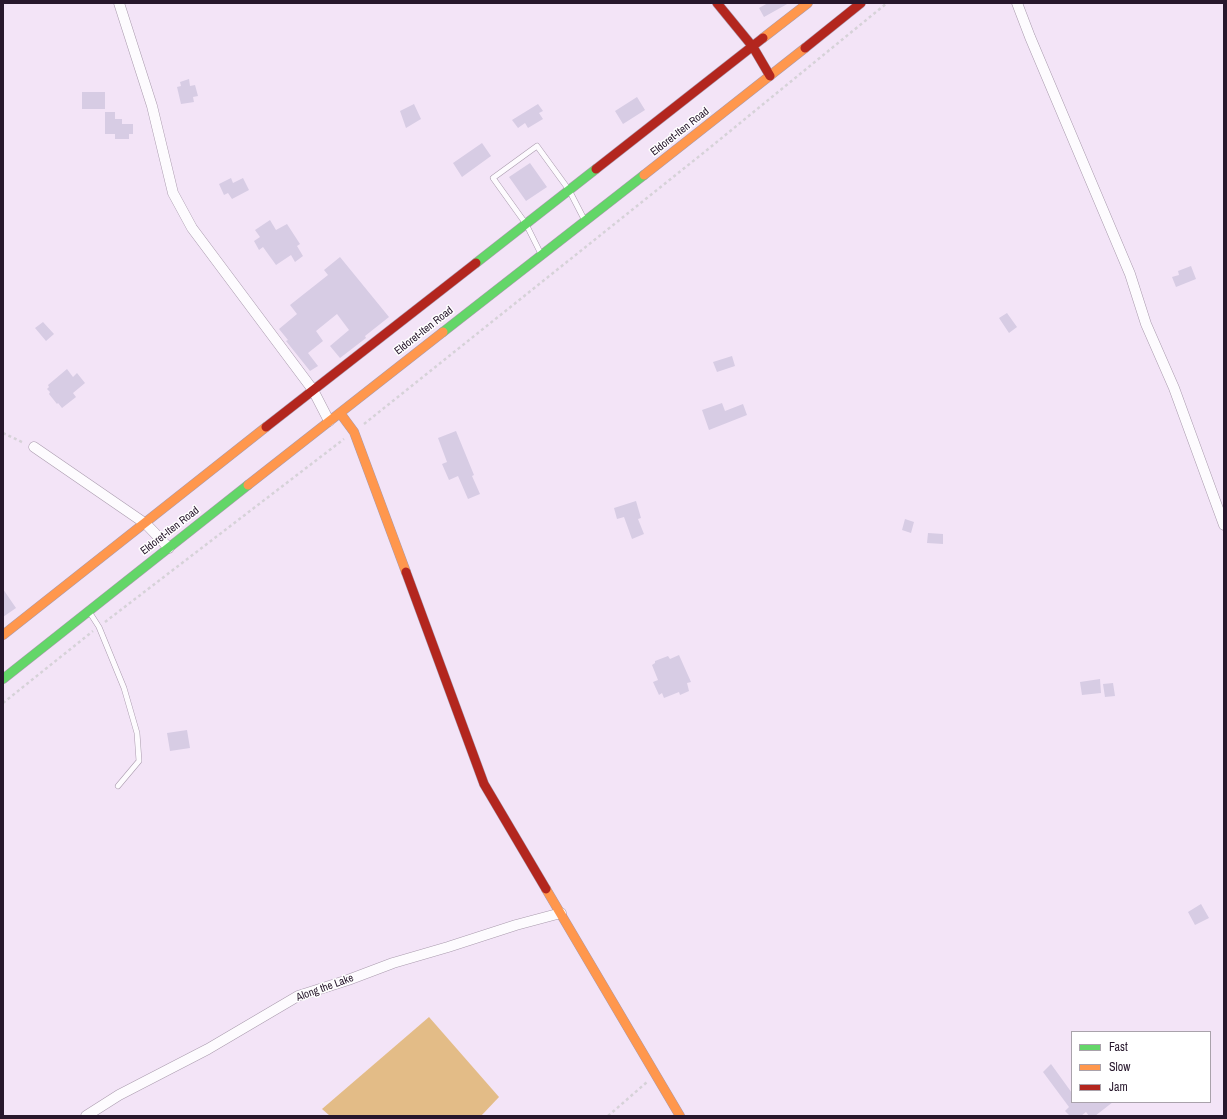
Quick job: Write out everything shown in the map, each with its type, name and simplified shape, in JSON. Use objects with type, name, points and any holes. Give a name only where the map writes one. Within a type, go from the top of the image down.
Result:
[{"type":"street","points":[[119,3],[152,106],[173,193],[192,228],[313,390],[329,421]]},
{"type":"street","points":[[717,3],[753,47],[770,76]]},
{"type":"street","points":[[3,635],[146,524],[313,390],[808,3]]},
{"type":"street","name":"Eldoret-Iten Road","points":[[3,679],[329,421],[586,222],[861,3]]},
{"type":"street","points":[[1017,3],[1130,274],[1146,324],[1174,388],[1224,525]]},
{"type":"street","points":[[340,413],[354,432],[484,784],[680,1116]]},
{"type":"street","points":[[34,447],[146,524],[168,548]]},
{"type":"street","name":"Along the Lake","points":[[86,1116],[119,1095],[208,1049],[298,996],[348,980],[393,963],[516,925],[561,913]]},
{"type":"lane","points":[[542,255],[526,224],[492,178],[537,146],[569,190],[586,222]]},
{"type":"lane","points":[[89,611],[99,627],[124,688],[137,733],[139,761],[118,786]]},
{"type":"path","points":[[3,703],[99,627],[354,432],[707,150],[887,3]]},
{"type":"path","points":[[3,433],[34,447]]},
{"type":"path","points":[[608,1116],[655,1075]]},
{"type":"shaded area","points":[[429,1017],[499,1097],[481,1116],[330,1116],[322,1109]]},
{"type":"building","points":[[768,3],[789,3],[764,17],[759,8]]},
{"type":"building","points":[[189,79],[190,86],[195,85],[198,96],[193,97],[194,102],[181,104],[177,87],[181,86],[180,82]]},
{"type":"building","points":[[82,92],[105,92],[105,109],[82,109]]},
{"type":"building","points":[[637,97],[645,110],[623,124],[615,111]]},
{"type":"building","points":[[414,104],[421,119],[406,128],[400,111]]},
{"type":"building","points":[[538,104],[543,111],[539,113],[543,119],[528,128],[525,123],[518,128],[512,120]]},
{"type":"building","points":[[105,112],[115,112],[115,119],[122,119],[122,124],[133,124],[133,134],[129,134],[129,139],[115,139],[115,134],[105,134]]},
{"type":"building","points":[[482,143],[491,156],[462,177],[453,163]]},
{"type":"building","points":[[530,163],[547,187],[526,201],[509,177]]},
{"type":"building","points":[[231,178],[233,183],[243,178],[249,190],[232,199],[228,193],[224,195],[219,184]]},
{"type":"building","points":[[270,220],[276,230],[287,224],[300,244],[297,246],[303,256],[295,262],[291,255],[276,265],[263,247],[259,250],[254,241],[260,237],[255,230]]},
{"type":"building","points":[[340,257],[389,317],[365,336],[366,338],[340,358],[330,346],[349,330],[337,314],[316,331],[323,341],[308,353],[318,366],[310,371],[286,341],[288,340],[279,329],[297,314],[290,305],[328,275],[324,270]]},
{"type":"building","points":[[1191,266],[1196,279],[1176,287],[1172,277],[1179,275],[1178,271]]},
{"type":"building","points":[[1007,313],[1017,327],[1009,333],[999,318]]},
{"type":"building","points":[[43,322],[54,334],[46,341],[35,328]]},
{"type":"building","points":[[732,356],[735,366],[717,372],[713,362]]},
{"type":"building","points":[[67,369],[73,377],[77,373],[85,383],[73,393],[76,397],[62,408],[49,394],[50,392],[47,389],[49,387],[48,385]]},
{"type":"building","points":[[722,403],[725,411],[743,404],[747,415],[709,430],[702,410]]},
{"type":"building","points":[[456,431],[480,494],[468,499],[458,476],[449,480],[442,464],[447,462],[438,438]]},
{"type":"building","points":[[636,501],[641,518],[638,519],[644,534],[632,539],[624,517],[617,519],[614,508]]},
{"type":"building","points":[[905,519],[914,522],[911,533],[902,530]]},
{"type":"building","points":[[928,533],[943,534],[943,544],[927,543]]},
{"type":"building","points":[[3,589],[16,608],[3,617]]},
{"type":"building","points":[[679,655],[691,682],[687,683],[689,691],[680,695],[679,692],[664,698],[662,693],[659,695],[653,682],[658,680],[652,665],[655,661],[668,656],[670,659]]},
{"type":"building","points":[[1100,679],[1101,693],[1082,695],[1080,682]]},
{"type":"building","points":[[1113,683],[1115,696],[1105,697],[1103,684]]},
{"type":"building","points":[[187,730],[190,748],[170,751],[167,733]]},
{"type":"building","points":[[1201,904],[1209,918],[1195,925],[1188,912]]},
{"type":"building","points":[[1051,1064],[1071,1092],[1071,1103],[1112,1103],[1095,1116],[1089,1116],[1086,1112],[1081,1116],[1070,1116],[1065,1111],[1069,1107],[1043,1072]]},
{"type":"traffic: fast","points":[[476,263],[596,169]]},
{"type":"traffic: fast","points":[[443,332],[644,175]]},
{"type":"traffic: fast","points":[[3,679],[248,485]]},
{"type":"traffic: slow","points":[[763,38],[808,3]]},
{"type":"traffic: slow","points":[[644,175],[805,48]]},
{"type":"traffic: slow","points":[[248,485],[443,332]]},
{"type":"traffic: slow","points":[[340,413],[354,432],[406,572]]},
{"type":"traffic: slow","points":[[3,635],[266,427]]},
{"type":"traffic: slow","points":[[546,889],[680,1116]]},
{"type":"traffic: jam","points":[[717,3],[753,47],[770,76]]},
{"type":"traffic: jam","points":[[805,48],[861,3]]},
{"type":"traffic: jam","points":[[596,169],[763,38]]},
{"type":"traffic: jam","points":[[266,427],[476,263]]},
{"type":"traffic: jam","points":[[406,572],[484,784],[546,889]]}]
